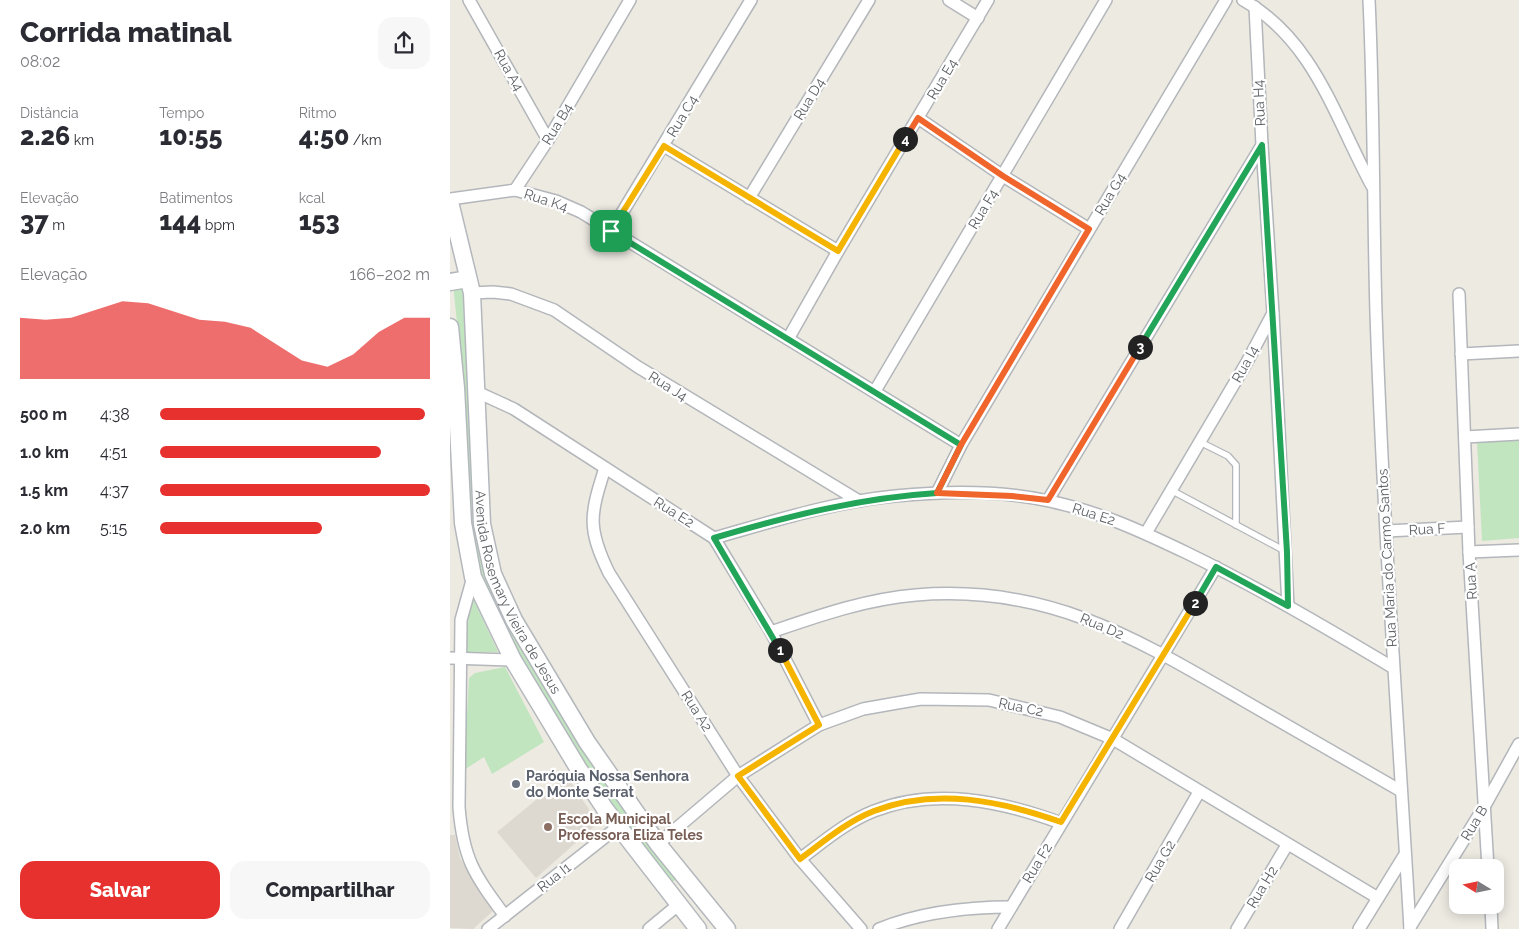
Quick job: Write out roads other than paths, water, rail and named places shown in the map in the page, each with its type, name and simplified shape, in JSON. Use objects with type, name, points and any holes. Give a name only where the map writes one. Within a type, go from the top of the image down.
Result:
[{"type":"street","name":"Rua A4","points":[[469,0],[548,140]]},
{"type":"street","name":"Rua C4","points":[[611,231],[751,0]]},
{"type":"street","name":"Rua D4","points":[[749,198],[869,0]]},
{"type":"street","points":[[949,0],[978,18]]},
{"type":"street","name":"Rua E4","points":[[788,339],[838,251],[988,0]]},
{"type":"street","name":"Rua F4","points":[[875,391],[1106,0]]},
{"type":"street","name":"Rua G4","points":[[937,493],[961,445],[1226,0]]},
{"type":"street","name":"Rua Maria do Carmo Santos","points":[[1243,0],[1255,7],[1287,34],[1317,76],[1373,187]]},
{"type":"street","name":"Rua Maria do Carmo Santos","points":[[1369,0],[1374,115],[1373,187],[1392,667],[1410,928]]},
{"type":"street","name":"Rua B4","points":[[515,190],[548,140],[626,1]]},
{"type":"street","name":"Rua H4","points":[[1048,500],[1262,145],[1255,7]]},
{"type":"street","points":[[918,118],[1003,176],[1089,229]]},
{"type":"street","points":[[1262,145],[1287,552],[1288,606]]},
{"type":"street","points":[[664,146],[838,251]]},
{"type":"street","points":[[450,200],[515,190]]},
{"type":"street","name":"Rua K4","points":[[515,190],[556,201],[581,212],[961,445]]},
{"type":"street","name":"Avenida Rosemary Vieira de Jesus","points":[[450,200],[470,286],[477,392],[482,524],[493,574],[514,620],[568,713],[658,844],[727,929]]},
{"type":"street","points":[[450,282],[470,286]]},
{"type":"street","name":"Rua J4","points":[[470,286],[493,292],[512,294],[554,310],[638,367],[859,501]]},
{"type":"street","name":"Rua A","points":[[1459,294],[1469,552],[1487,859]]},
{"type":"street","name":"Rua I4","points":[[1146,533],[1273,313]]},
{"type":"street","name":"Avenida Rosemary Vieira de Jesus","points":[[450,327],[463,522],[473,577],[513,660],[578,768],[619,826],[698,929]]},
{"type":"street","points":[[1461,354],[1519,351]]},
{"type":"street","name":"Rua E2","points":[[477,392],[514,409],[714,538],[797,514],[859,501],[937,493],[1012,496],[1048,500],[1104,516],[1146,533],[1216,567],[1288,606],[1392,667]]},
{"type":"street","points":[[1465,437],[1519,434]]},
{"type":"street","name":"Rua A2","points":[[605,468],[592,517],[593,532],[599,553],[609,573],[738,776],[800,859],[861,929]]},
{"type":"street","name":"Rua F","points":[[1386,531],[1468,527]]},
{"type":"street","points":[[714,538],[771,632],[819,725]]},
{"type":"street","points":[[1469,552],[1519,550]]},
{"type":"street","name":"Rua F2","points":[[998,929],[1061,822],[1165,655],[1216,567]]},
{"type":"street","name":"Avenida Rosemary Vieira de Jesus","points":[[473,577],[461,620],[455,658],[459,807],[462,843],[473,870],[505,916]]},
{"type":"street","name":"Rua D2","points":[[771,632],[852,606],[916,595],[973,595],[1013,599],[1065,611],[1094,620],[1165,655],[1401,791]]},
{"type":"street","points":[[455,658],[513,660]]},
{"type":"street","name":"Rua C2","points":[[658,844],[738,776],[819,725],[863,709],[897,702],[921,699],[981,700],[1007,703],[1060,717],[1113,739],[1378,898]]},
{"type":"street","name":"Rua B","points":[[1410,928],[1484,807],[1519,744]]},
{"type":"street","name":"Rua G2","points":[[1120,929],[1200,792]]},
{"type":"street","points":[[800,859],[862,817],[889,807],[920,801],[953,798],[982,800],[1027,810],[1061,822]]},
{"type":"street","name":"Rua I1","points":[[488,929],[619,826]]},
{"type":"street","name":"Rua H2","points":[[1237,929],[1287,845]]},
{"type":"street","points":[[1360,929],[1404,856]]},
{"type":"street","points":[[649,929],[695,891]]},
{"type":"street","points":[[879,929],[940,912],[986,907],[1011,907]]},
{"type":"street","points":[[1491,914],[1492,929]]},
{"type":"lane","points":[[1200,442],[1228,456],[1236,465],[1236,525]]},
{"type":"lane","points":[[1171,490],[1287,552]]},
{"type":"place","name":"Paróquia Nossa Senhora do Monte Serrat","points":[[516,784]]},
{"type":"place","name":"Escola Municipal Professora Eliza Teles","points":[[548,827]]}]
